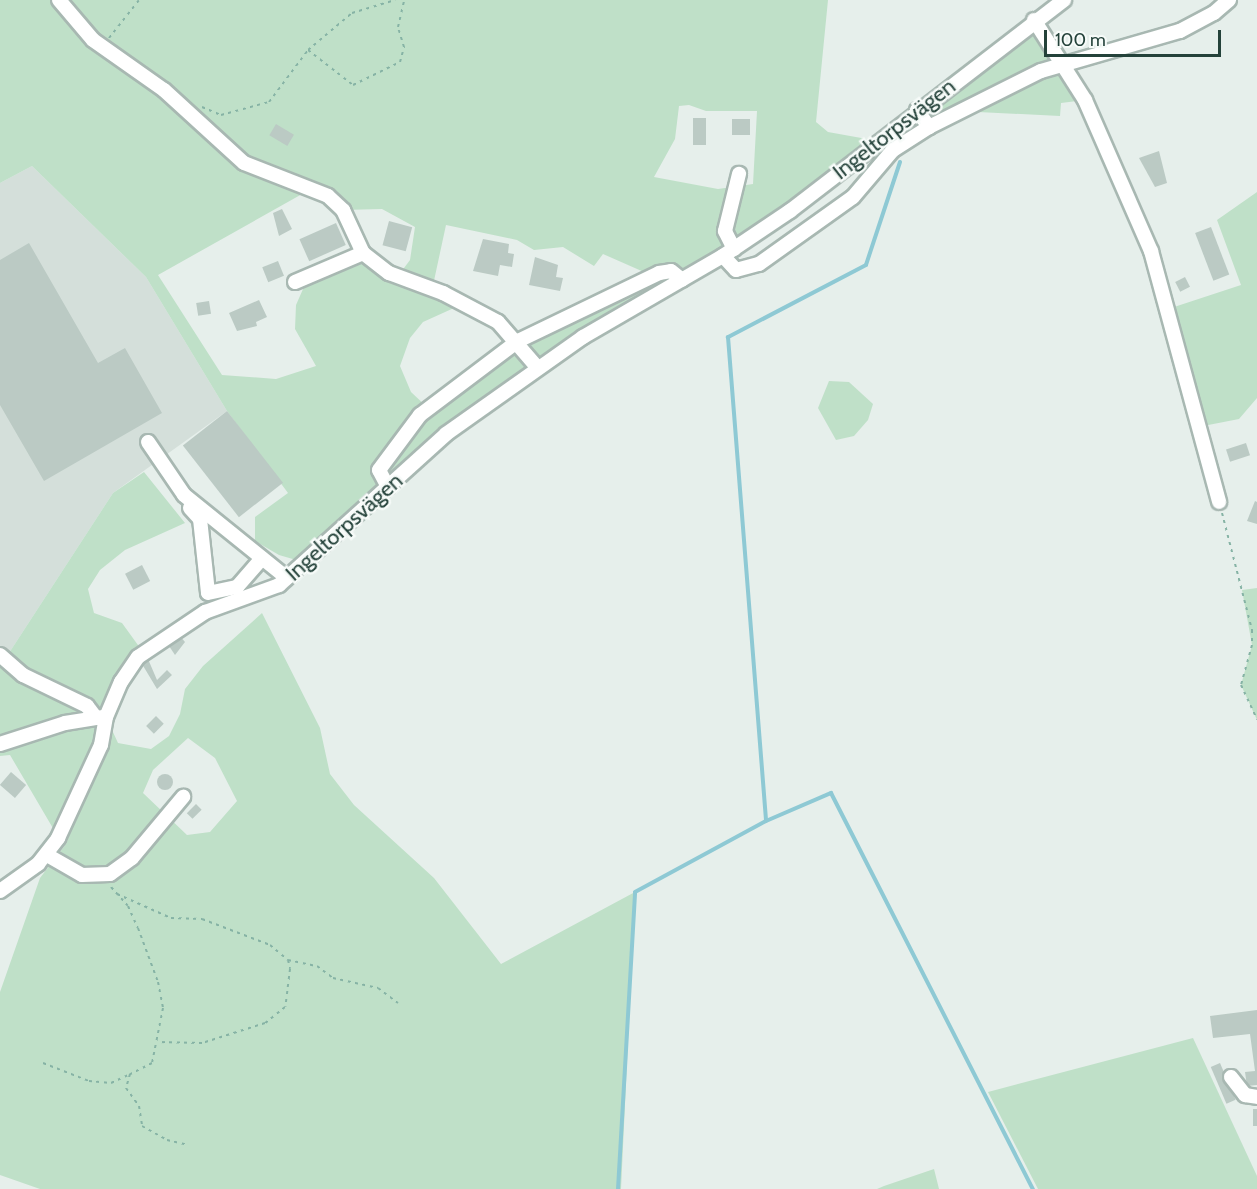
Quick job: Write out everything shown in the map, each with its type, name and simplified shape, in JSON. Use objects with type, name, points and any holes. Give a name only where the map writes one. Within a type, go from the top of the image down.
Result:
[{"type":"street","points":[[59,0],[101,46],[164,90],[244,163],[328,196],[343,210],[363,253],[389,273],[471,306],[498,322],[518,341],[537,367]]},
{"type":"street","name":"Ingeltorpsvägen","points":[[0,891],[47,855],[101,745],[101,718],[128,669],[157,641],[205,612],[256,596],[287,578],[446,434],[537,367],[729,252],[790,211],[917,110],[1034,20],[1064,0]]},
{"type":"street","points":[[917,110],[929,127],[1064,62],[1180,31],[1214,13],[1229,0]]},
{"type":"street","points":[[1034,20],[1064,62],[1085,100],[1151,251],[1219,502]]},
{"type":"street","name":"Ingeltorpsvägen","points":[[729,252],[736,270],[759,264],[853,197],[893,150],[929,127]]},
{"type":"street","points":[[729,252],[725,231],[739,174]]},
{"type":"street","points":[[295,282],[363,253]]},
{"type":"street","points":[[388,487],[379,470],[420,415],[518,341],[659,273],[671,271],[682,280]]},
{"type":"street","points":[[148,442],[184,495],[287,578]]},
{"type":"street","points":[[167,483],[200,519],[208,593],[237,587],[262,558]]},
{"type":"street","points":[[0,655],[23,675],[87,706],[101,718]]},
{"type":"street","points":[[0,744],[65,723],[101,718]]},
{"type":"street","points":[[47,855],[71,871],[98,876],[120,870],[183,797]]},
{"type":"street","points":[[1231,1077],[1245,1095],[1257,1097]]},
{"type":"path","points":[[101,46],[139,0]]},
{"type":"path","points":[[192,102],[220,115],[269,102],[309,50],[352,13],[395,0]]},
{"type":"path","points":[[309,50],[353,85],[400,63],[404,47],[398,27],[404,0]]},
{"type":"path","points":[[1219,502],[1252,630],[1252,645],[1241,685],[1257,720]]},
{"type":"path","points":[[43,1063],[89,1081],[111,1083],[152,1063],[162,1008],[158,982],[128,906],[98,876]]},
{"type":"path","points":[[117,894],[171,918],[215,922],[270,945],[288,960],[317,966],[333,978],[378,988],[398,1003]]},
{"type":"path","points":[[157,1042],[202,1043],[248,1030],[275,1018],[285,1007],[288,960]]},
{"type":"path","points":[[130,1074],[126,1088],[139,1106],[142,1126],[167,1140],[188,1145]]},
{"type":"shaded area","points":[[32,166],[146,277],[227,411],[113,493],[9,653],[0,655],[0,183]]},
{"type":"green space","points":[[0,0],[828,0],[816,122],[828,132],[878,141],[790,211],[537,367],[446,434],[303,562],[279,555],[255,541],[255,517],[288,493],[227,411],[146,277],[32,166],[0,183]],"holes":[[[689,105],[706,111],[757,111],[753,184],[718,189],[654,177],[675,139],[679,106]],[[311,189],[343,210],[382,209],[415,227],[410,260],[398,276],[363,253],[307,280],[296,305],[295,329],[316,366],[276,379],[222,375],[158,275]],[[446,225],[517,240],[534,250],[563,247],[594,266],[603,254],[653,276],[518,341],[428,408],[411,392],[400,366],[410,338],[423,322],[465,303],[432,290]]]},
{"type":"green space","points":[[1034,20],[1085,100],[1061,103],[1060,116],[978,112],[936,133],[929,127],[917,110]]},
{"type":"green space","points":[[1257,192],[1257,398],[1239,419],[1198,427],[1165,310],[1241,285],[1217,220]]},
{"type":"green space","points":[[829,381],[849,382],[873,404],[868,420],[854,436],[836,440],[818,408]]},
{"type":"green space","points":[[144,472],[185,523],[125,550],[100,570],[88,589],[94,613],[122,623],[143,652],[106,717],[118,743],[151,749],[169,736],[180,714],[185,689],[203,666],[262,613],[320,728],[330,774],[354,805],[434,878],[501,964],[635,892],[621,1189],[40,1189],[0,1175],[0,992],[40,878],[66,844],[102,747],[67,820],[54,830],[10,755],[0,756],[0,655],[9,653],[113,493]],"holes":[[[188,738],[215,758],[237,801],[210,832],[187,835],[143,793],[153,770]]]},
{"type":"green space","points":[[1257,588],[1257,720],[1241,685],[1252,645],[1242,590]]},
{"type":"green space","points":[[1193,1038],[1257,1176],[1257,1189],[1038,1189],[988,1092]]},
{"type":"green space","points":[[934,1169],[939,1189],[877,1189],[884,1186]]},
{"type":"building","points":[[693,118],[706,118],[706,145],[693,145]]},
{"type":"building","points":[[732,119],[750,119],[750,135],[732,135]]},
{"type":"building","points":[[276,124],[294,135],[287,146],[269,135]]},
{"type":"building","points":[[1159,151],[1167,183],[1155,187],[1139,158]]},
{"type":"building","points":[[282,209],[292,229],[279,236],[273,213]]},
{"type":"building","points":[[389,221],[412,227],[406,251],[383,245]]},
{"type":"building","points":[[336,223],[346,245],[309,261],[299,239]]},
{"type":"building","points":[[1211,227],[1229,275],[1213,281],[1195,233]]},
{"type":"building","points":[[483,239],[509,244],[508,253],[514,254],[512,267],[500,265],[498,276],[473,271]]},
{"type":"building","points":[[29,243],[98,363],[125,348],[162,413],[44,481],[0,405],[0,260]]},
{"type":"building","points":[[535,257],[558,265],[556,277],[563,278],[560,291],[529,285]]},
{"type":"building","points":[[278,261],[284,276],[268,282],[262,267]]},
{"type":"building","points":[[1185,277],[1190,287],[1180,292],[1175,282]]},
{"type":"building","points":[[259,300],[267,317],[256,322],[257,326],[237,331],[229,313]]},
{"type":"building","points":[[209,301],[211,314],[198,316],[196,303]]},
{"type":"building","points":[[227,411],[283,483],[239,517],[183,445]]},
{"type":"building","points":[[1246,443],[1250,455],[1230,462],[1226,449]]},
{"type":"building","points":[[1255,501],[1257,502],[1257,524],[1247,521]]},
{"type":"building","points":[[142,565],[150,581],[133,590],[125,574]]},
{"type":"building","points":[[179,635],[185,642],[175,655],[167,643]]},
{"type":"building","points":[[148,659],[157,680],[167,670],[172,675],[157,689],[142,664]]},
{"type":"building","points":[[156,716],[164,724],[154,734],[146,726]]},
{"type":"building","points":[[11,772],[26,785],[15,798],[0,785]]},
{"type":"building","points":[[165,774],[173,782],[165,790],[157,782]]},
{"type":"building","points":[[196,804],[202,810],[192,819],[187,813]]},
{"type":"building","points":[[1257,1010],[1257,1085],[1247,1086],[1245,1072],[1255,1071],[1250,1034],[1213,1038],[1210,1016]]},
{"type":"building","points":[[1220,1063],[1236,1100],[1226,1104],[1211,1067]]},
{"type":"building","points":[[1253,1109],[1257,1109],[1257,1126],[1253,1126]]},
{"type":"waterway","points":[[900,162],[866,265],[728,337],[766,821],[831,793],[1033,1189]]},
{"type":"waterway","points":[[618,1189],[635,892],[766,821]]}]
